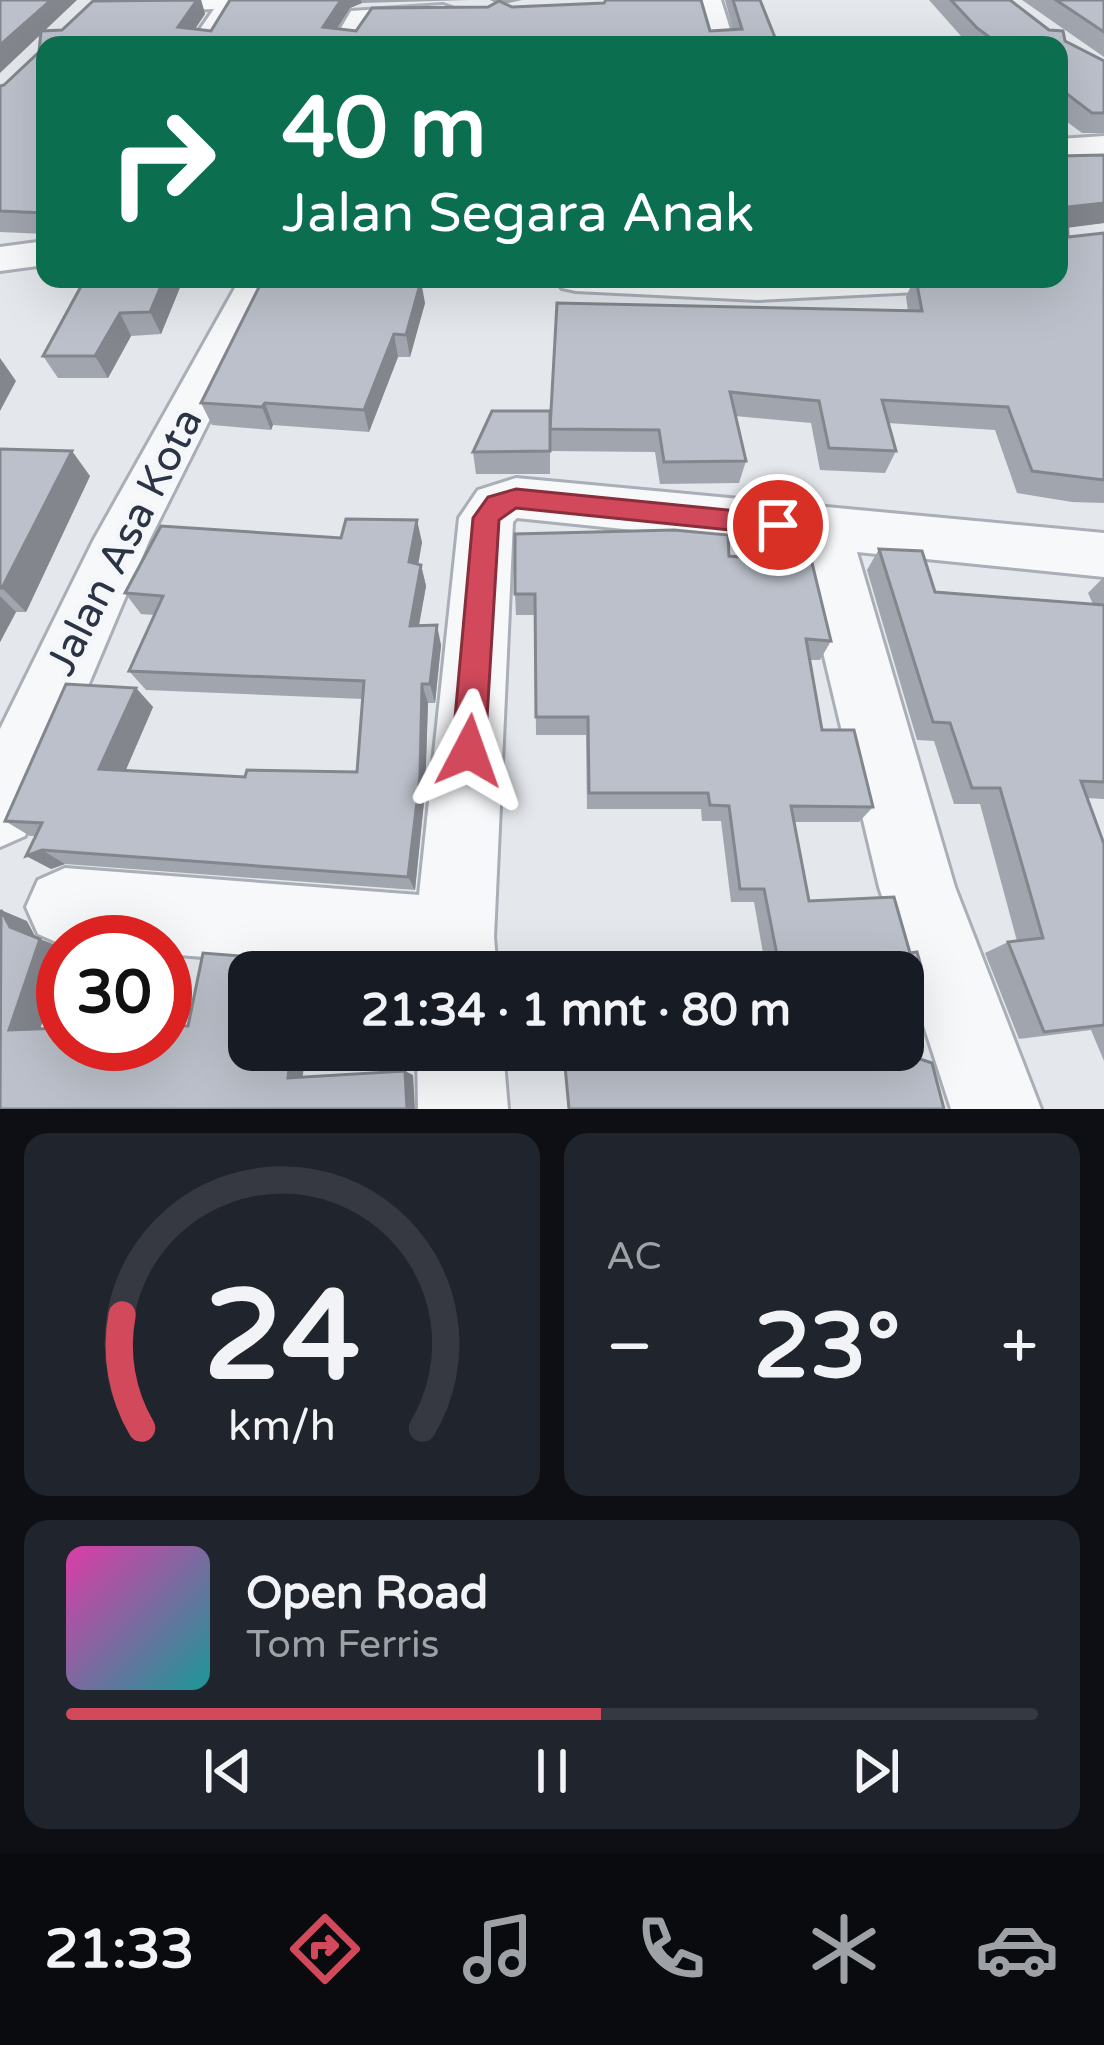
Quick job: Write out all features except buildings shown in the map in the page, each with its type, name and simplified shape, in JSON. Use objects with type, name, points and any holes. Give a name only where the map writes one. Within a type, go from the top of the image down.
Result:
[{"type":"street","points":[[709,0],[719,36]]},
{"type":"street","points":[[92,7],[225,1],[230,4],[226,14],[210,36]]},
{"type":"street","points":[[350,36],[363,15],[470,13]]},
{"type":"street","points":[[1068,148],[1104,146]]},
{"type":"street","points":[[0,259],[36,254]]},
{"type":"street","name":"Jalan Asa Kota","points":[[0,811],[47,692],[184,417],[255,288]]},
{"type":"street","points":[[695,288],[868,288]]},
{"type":"street","points":[[455,951],[486,518],[497,504],[516,498],[1104,555]]},
{"type":"street","points":[[822,529],[917,887],[933,1021],[996,1109]]},
{"type":"street","points":[[65,907],[430,951]]},
{"type":"street","points":[[461,1071],[463,1109]]},
{"type":"route","points":[[469,751],[486,518],[497,504],[516,498],[778,525]]}]
